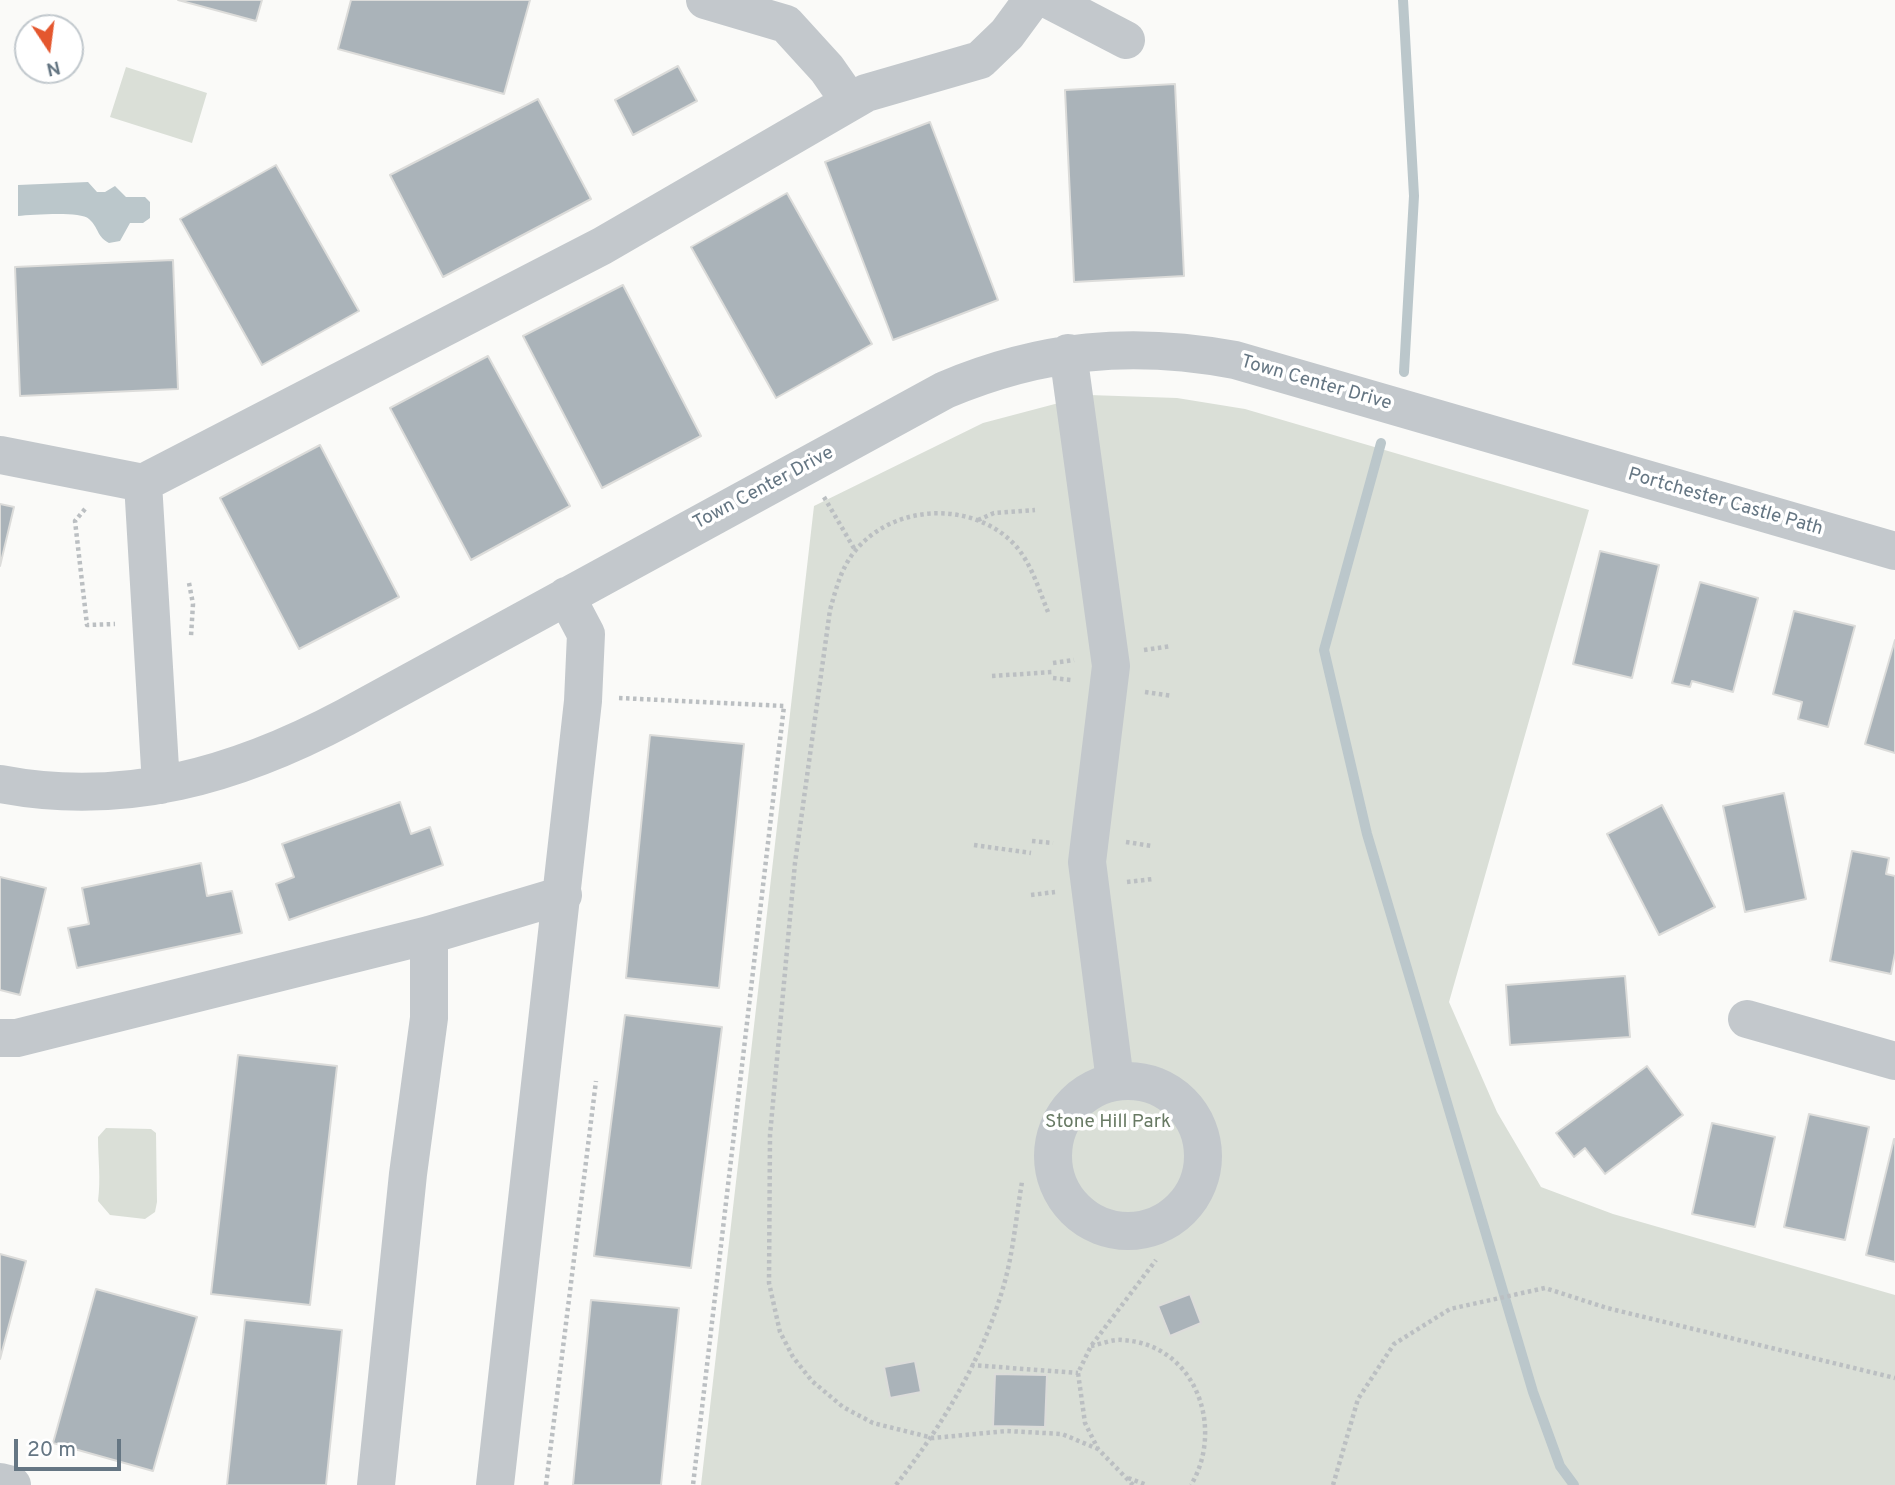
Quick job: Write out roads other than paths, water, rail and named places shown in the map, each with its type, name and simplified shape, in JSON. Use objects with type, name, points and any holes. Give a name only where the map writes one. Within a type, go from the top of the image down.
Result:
[{"type":"street","points":[[705,0],[786,24],[827,69],[850,102]]},
{"type":"street","points":[[0,455],[143,483],[601,246],[850,102],[885,86],[958,69],[981,60],[1007,34],[1032,0]]},
{"type":"street","points":[[1049,0],[1126,40]]},
{"type":"street","name":"Town Center Drive","points":[[0,784],[70,793],[162,785],[211,776],[304,740],[945,390],[1022,362],[1068,353],[1163,350],[1235,360],[1555,454]]},
{"type":"street","points":[[1068,353],[1111,666],[1087,862],[1115,1081]]},
{"type":"street","name":"Portchester Castle Path","points":[[1555,454],[1895,551]]},
{"type":"street","points":[[143,483],[162,785]]},
{"type":"street","points":[[495,1485],[582,715],[586,634],[566,596]]},
{"type":"street","points":[[0,1038],[18,1038],[429,935],[563,895]]},
{"type":"street","points":[[376,1485],[408,1174],[429,1018],[429,935]]},
{"type":"street","points":[[1747,1019],[1895,1061]]},
{"type":"street","points":[[0,1482],[12,1485]]},
{"type":"waterway","points":[[1403,0],[1414,196],[1404,372]]},
{"type":"waterway","points":[[1381,443],[1324,650],[1367,834],[1533,1392],[1560,1466],[1574,1485]]},
{"type":"park label","name":"Stone Hill Park","points":[[1108,1123]]}]
